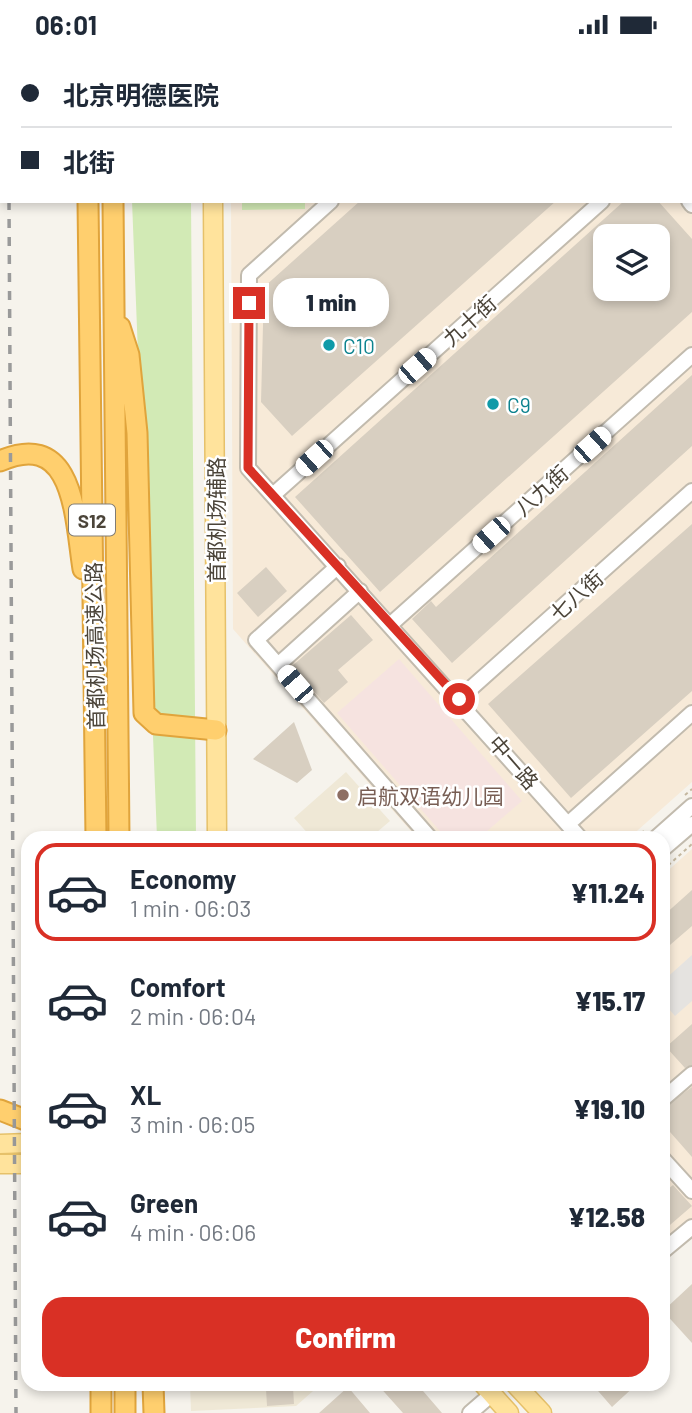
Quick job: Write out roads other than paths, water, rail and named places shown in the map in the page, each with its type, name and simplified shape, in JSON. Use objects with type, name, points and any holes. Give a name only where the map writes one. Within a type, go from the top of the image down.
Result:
[{"type":"highway","name":"首都机场高速公路","points":[[88,203],[96,831]]},
{"type":"highway","name":"首都机场高速公路","points":[[113,203],[119,831]]},
{"type":"highway","points":[[114,304],[129,355],[137,433],[144,713],[156,725],[216,730]]},
{"type":"highway","points":[[0,461],[35,453],[51,458],[62,471],[77,527],[94,650]]},
{"type":"highway","points":[[0,1110],[21,1118]]},
{"type":"highway","points":[[125,1391],[125,1413]]},
{"type":"highway","points":[[153,1391],[153,1413]]},
{"type":"main road","name":"首都机场辅路","points":[[213,203],[217,831]]},
{"type":"main road","points":[[0,1144],[21,1143]]},
{"type":"main road","points":[[0,1164],[21,1164]]},
{"type":"main road","points":[[489,1391],[509,1413]]},
{"type":"main road","points":[[522,1391],[542,1413]]},
{"type":"street","name":"中一路","points":[[329,203],[249,275],[248,468],[459,699],[574,831]]},
{"type":"street","name":"九十街","points":[[273,495],[600,203]]},
{"type":"street","name":"八九街","points":[[390,625],[692,355]]},
{"type":"street","name":"七八街","points":[[459,699],[692,491]]},
{"type":"street","points":[[338,566],[256,640],[424,831]]},
{"type":"street","points":[[278,665],[360,591]]},
{"type":"street","points":[[568,824],[692,713]]},
{"type":"street","points":[[664,831],[692,806]]},
{"type":"street","points":[[670,843],[692,824]]},
{"type":"street","points":[[670,1093],[692,1074]]},
{"type":"street","points":[[670,1167],[692,1191]]},
{"type":"street","points":[[670,1246],[691,1230]]},
{"type":"street","points":[[470,1413],[486,1391]]},
{"type":"railway","points":[[9,203],[16,1413]]},
{"type":"place","name":"C10","points":[[329,345]]},
{"type":"place","name":"C9","points":[[493,404]]},
{"type":"place","name":"启航双语幼儿园","points":[[343,795]]}]
